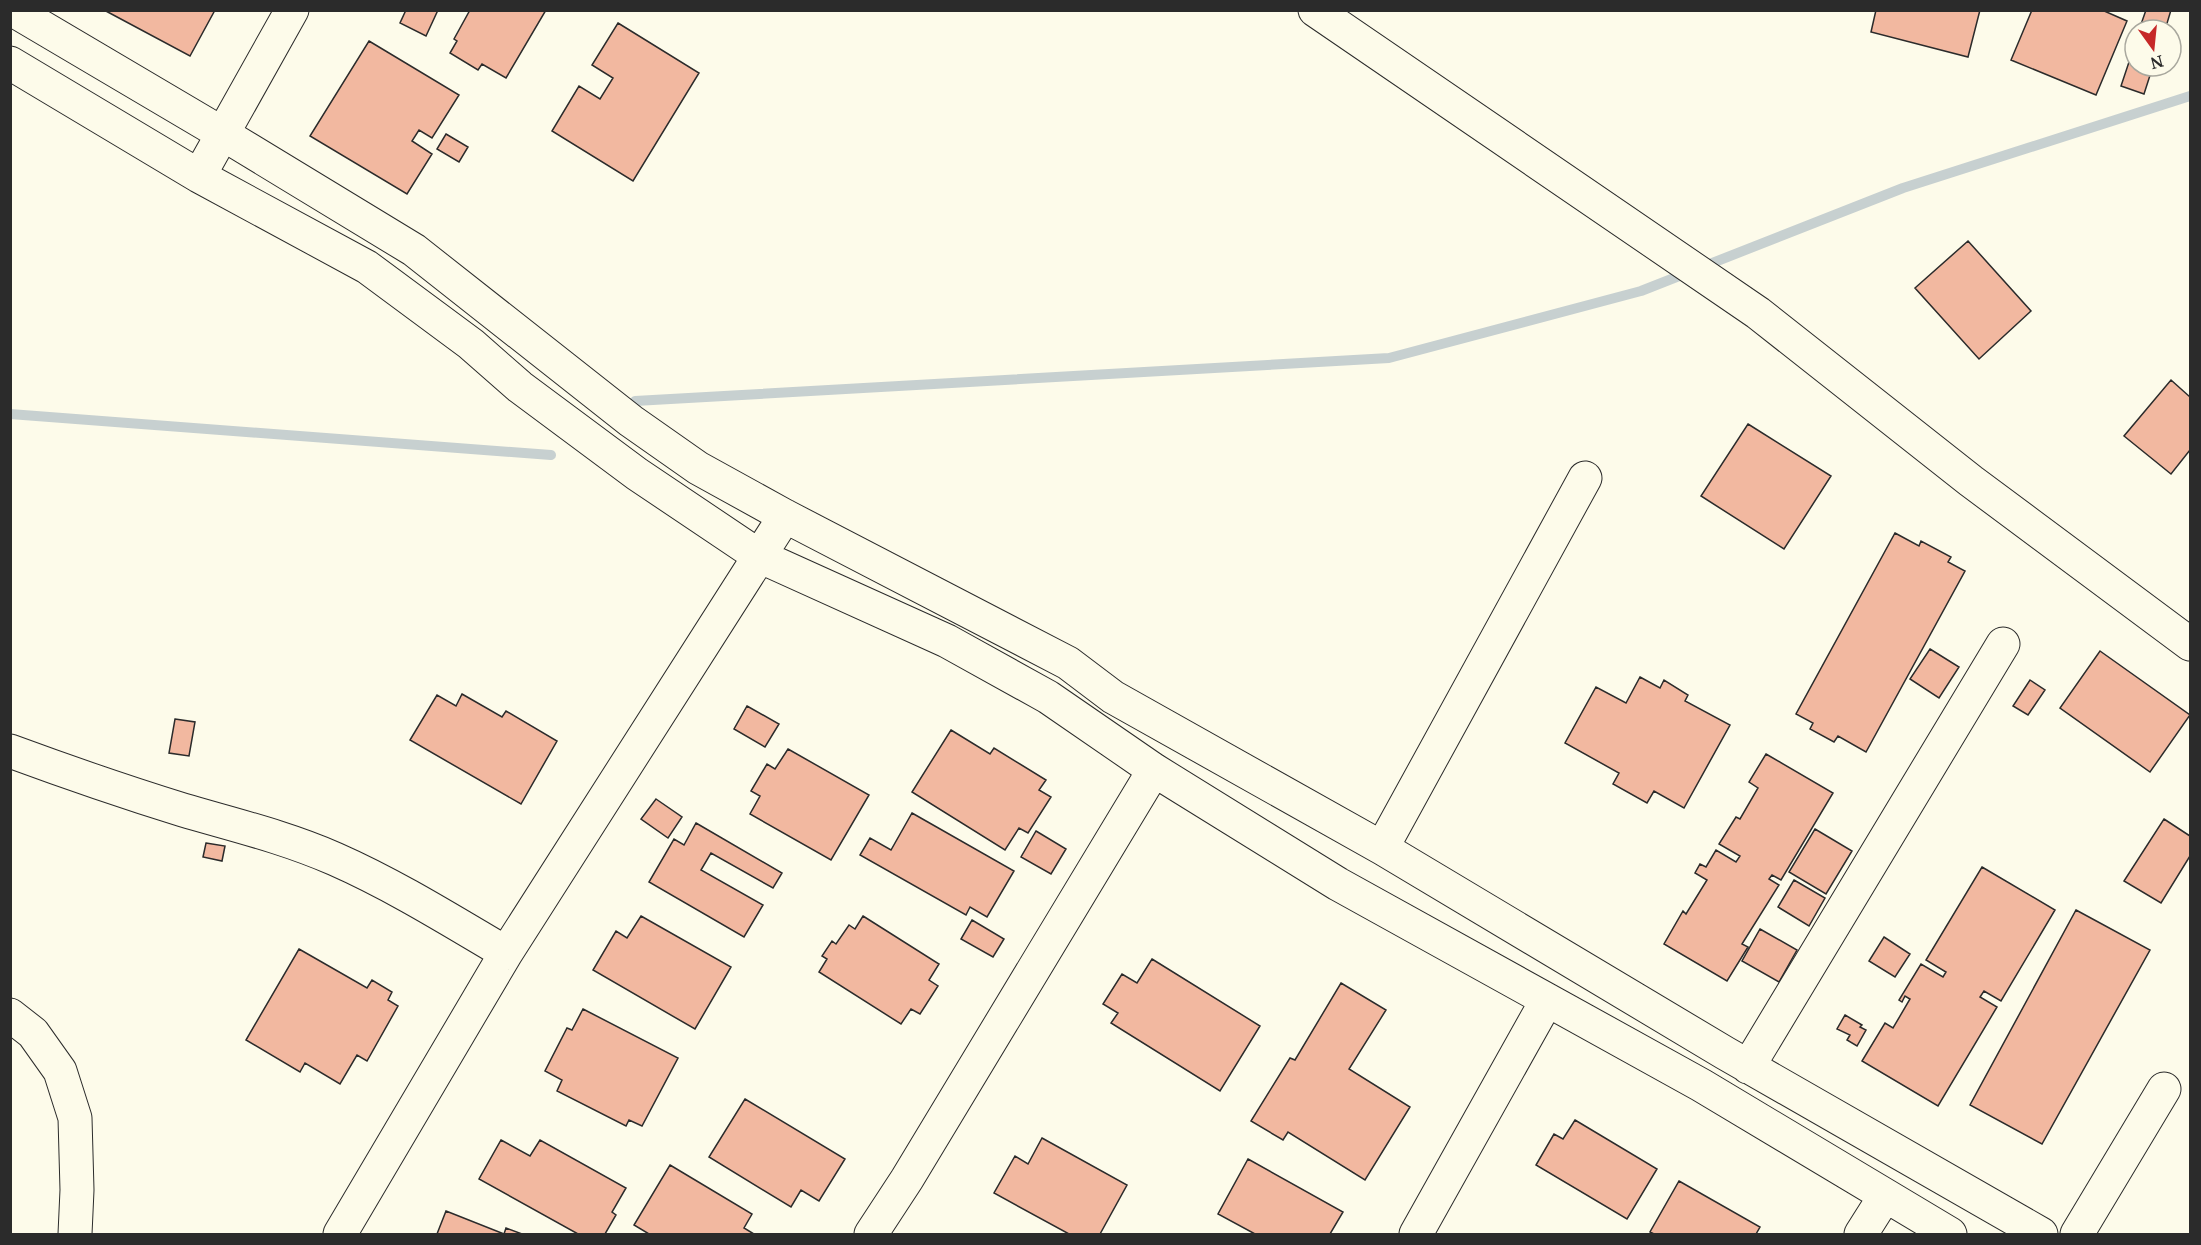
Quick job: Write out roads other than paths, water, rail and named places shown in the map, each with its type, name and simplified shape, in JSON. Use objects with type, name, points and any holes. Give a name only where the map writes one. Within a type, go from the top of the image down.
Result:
[{"type":"street","points":[[13,10],[414,250],[631,421],[698,468],[785,516],[1068,663],[1113,696],[1382,848],[1748,1067],[2041,1234]]},
{"type":"street","points":[[199,176],[292,10]]},
{"type":"street","points":[[1315,10],[1758,313],[1971,481],[2190,644]]},
{"type":"street","points":[[10,63],[199,176],[367,267],[471,344],[520,387],[637,474],[759,556],[947,641],[1048,697],[1154,770],[1338,884],[1701,1086],[1950,1234]]},
{"type":"street","points":[[1382,848],[1585,478]]},
{"type":"street","points":[[340,1234],[506,953],[785,516]]},
{"type":"street","points":[[1748,1067],[2003,644]]},
{"type":"street","points":[[10,751],[77,776],[185,810],[266,832],[335,859],[414,899],[506,953]]},
{"type":"street","points":[[871,1234],[907,1179],[1154,770]]},
{"type":"street","points":[[1416,1234],[1547,1000]]},
{"type":"street","points":[[10,1015],[33,1033],[60,1071],[75,1118],[77,1190],[75,1234]]},
{"type":"street","points":[[2077,1234],[2164,1089]]},
{"type":"street","points":[[1862,1234],[1885,1196]]},
{"type":"waterway","points":[[635,401],[1389,358],[1641,291],[1903,188],[2190,96]]},
{"type":"waterway","points":[[10,414],[551,455]]}]
